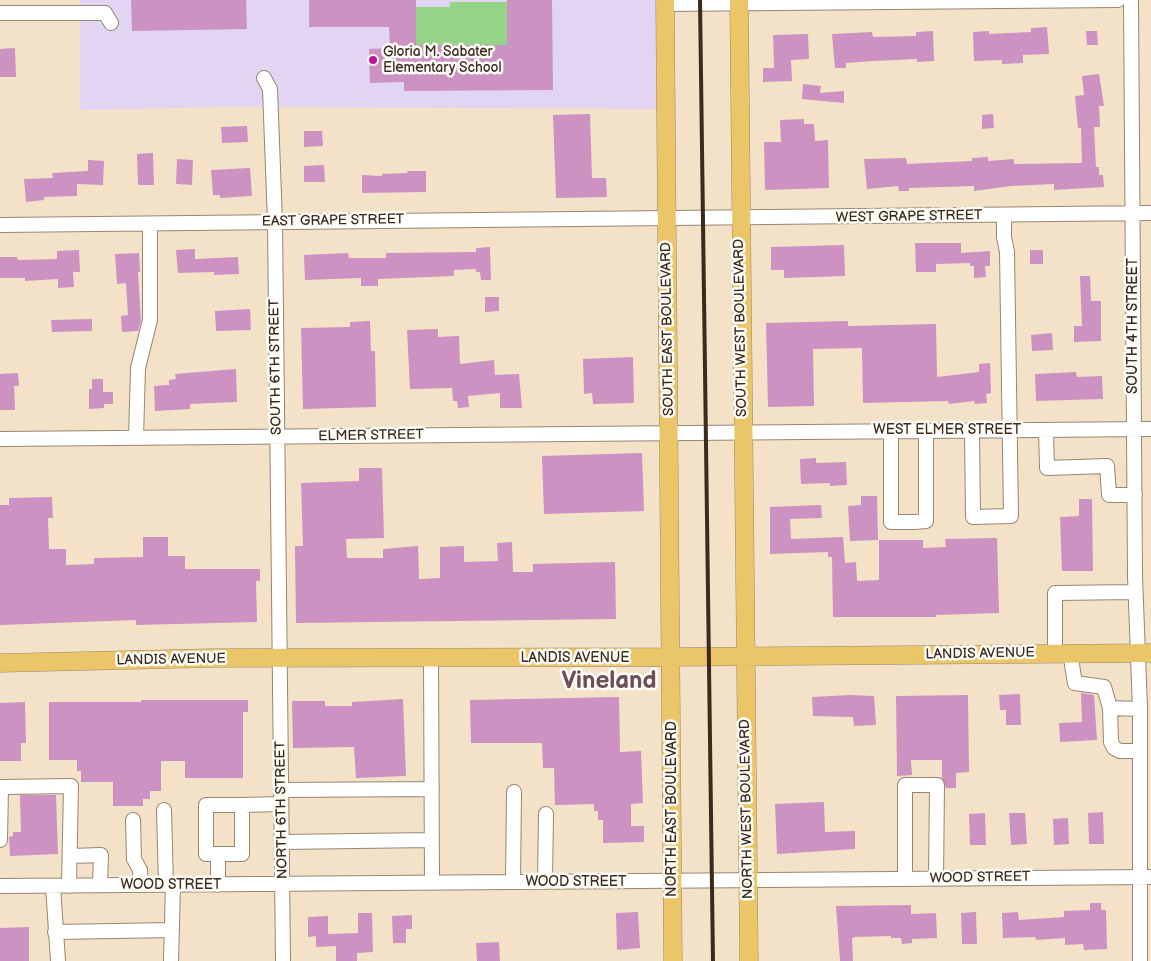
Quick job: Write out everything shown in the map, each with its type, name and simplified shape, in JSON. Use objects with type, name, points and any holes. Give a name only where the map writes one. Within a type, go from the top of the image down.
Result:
[{"type":"main road","name":"SOUTH EAST BOULEVARD","points":[[665,2],[671,657]]},
{"type":"main road","name":"SOUTH WEST BOULEVARD","points":[[739,2],[745,657]]},
{"type":"main road","name":"LANDIS AVENUE","points":[[0,663],[280,658],[745,657],[1144,653]]},
{"type":"main road","name":"NORTH EAST BOULEVARD","points":[[671,657],[673,961]]},
{"type":"main road","name":"NORTH WEST BOULEVARD","points":[[745,657],[749,961]]},
{"type":"street","points":[[665,2],[1118,0]]},
{"type":"street","name":"SOUTH 4TH STREET","points":[[1131,0],[1135,592],[1144,653],[1140,709],[1140,751],[1145,811],[1146,877],[1140,961]]},
{"type":"street","points":[[0,13],[105,13],[111,23]]},
{"type":"street","name":"SOUTH 6TH STREET","points":[[264,78],[270,90],[275,222],[280,658]]},
{"type":"street","name":"WEST GRAPE STREET","points":[[667,219],[1151,214]]},
{"type":"street","points":[[972,430],[973,516],[1010,516],[1007,252],[1004,238],[1004,215]]},
{"type":"street","name":"EAST GRAPE STREET","points":[[0,225],[667,219]]},
{"type":"street","points":[[136,438],[138,368],[150,320],[150,224]]},
{"type":"street","name":"WEST ELMER STREET","points":[[742,432],[1151,429]]},
{"type":"street","points":[[891,430],[891,522],[926,521],[926,430]]},
{"type":"street","points":[[1046,430],[1047,468],[1107,466],[1109,495],[1134,495]]},
{"type":"street","name":"ELMER STREET","points":[[0,439],[742,432]]},
{"type":"street","points":[[1135,592],[1055,592],[1062,653],[1075,683],[1104,687],[1110,708],[1111,742],[1114,748],[1120,751],[1140,751]]},
{"type":"street","name":"NORTH 6TH STREET","points":[[280,658],[283,961]]},
{"type":"street","points":[[431,658],[432,883]]},
{"type":"street","points":[[1110,708],[1140,709]]},
{"type":"street","points":[[905,878],[905,785],[937,785],[936,878]]},
{"type":"street","points":[[0,840],[2,787],[71,786],[69,886]]},
{"type":"street","points":[[242,805],[242,854],[206,854],[206,805],[242,805],[281,797],[432,789]]},
{"type":"street","points":[[513,882],[514,792]]},
{"type":"street","points":[[164,810],[170,885],[171,961]]},
{"type":"street","points":[[545,882],[546,814]]},
{"type":"street","points":[[133,820],[134,859],[140,870],[141,885]]},
{"type":"street","points":[[282,842],[432,840]]},
{"type":"street","points":[[218,854],[218,885]]},
{"type":"street","points":[[70,856],[101,855],[100,886]]},
{"type":"street","name":"WOOD STREET","points":[[0,886],[1146,877]]},
{"type":"street","points":[[53,886],[58,961]]},
{"type":"street","points":[[55,932],[172,930]]},
{"type":"shaded area","name":"Gloria M. Sabater Elementary School","points":[[80,0],[665,0],[666,109],[229,107],[80,110]]},
{"type":"green space","points":[[450,2],[507,2],[507,45],[416,45],[416,7],[450,7]]},
{"type":"building","points":[[131,0],[246,0],[247,29],[132,31]]},
{"type":"building","points":[[309,0],[416,0],[416,45],[507,45],[507,0],[552,0],[553,90],[404,91],[404,82],[370,83],[369,49],[390,48],[389,27],[309,27]]},
{"type":"building","points":[[1047,27],[1049,54],[1023,55],[1023,63],[1002,64],[1002,60],[974,61],[973,32],[989,31],[989,34],[1031,32],[1031,28]]},
{"type":"building","points":[[933,31],[934,61],[917,62],[917,59],[874,61],[846,63],[846,68],[835,68],[832,34],[872,32],[873,37],[916,36],[916,32]]},
{"type":"building","points":[[1086,31],[1097,31],[1098,45],[1087,45]]},
{"type":"building","points":[[808,34],[809,59],[791,60],[792,81],[763,82],[763,68],[774,68],[773,35]]},
{"type":"building","points":[[15,48],[16,77],[0,77],[0,49]]},
{"type":"building","points":[[1099,74],[1104,106],[1099,106],[1100,127],[1094,127],[1096,167],[1099,167],[1099,175],[1103,175],[1104,187],[1054,190],[1054,184],[1011,186],[974,191],[974,186],[909,188],[909,191],[899,191],[898,186],[867,189],[864,159],[906,158],[907,164],[972,161],[972,158],[988,157],[988,161],[1014,159],[1014,164],[1082,163],[1081,128],[1078,128],[1075,96],[1084,95],[1082,76]]},
{"type":"building","points":[[803,84],[821,86],[820,93],[844,91],[844,103],[802,99]]},
{"type":"building","points":[[590,114],[592,178],[606,178],[607,197],[556,198],[553,115]]},
{"type":"building","points":[[993,114],[994,128],[982,129],[982,115]]},
{"type":"building","points":[[804,119],[804,124],[814,124],[815,141],[828,140],[829,188],[765,190],[764,142],[781,142],[780,120]]},
{"type":"building","points":[[247,126],[248,142],[222,143],[221,127]]},
{"type":"building","points":[[304,131],[322,131],[323,146],[304,147]]},
{"type":"building","points":[[153,153],[154,185],[138,185],[137,154]]},
{"type":"building","points":[[177,159],[193,160],[192,185],[176,184]]},
{"type":"building","points":[[88,160],[104,161],[103,185],[77,184],[77,196],[44,197],[44,200],[26,202],[24,179],[53,178],[52,173],[88,171]]},
{"type":"building","points":[[324,165],[325,182],[304,182],[304,166]]},
{"type":"building","points":[[250,168],[252,196],[220,198],[220,195],[213,195],[211,170]]},
{"type":"building","points":[[407,171],[426,171],[426,192],[362,193],[362,175],[382,176],[382,174],[408,173]]},
{"type":"building","points":[[915,243],[961,243],[961,253],[990,251],[990,266],[985,266],[986,277],[974,278],[974,266],[970,266],[970,263],[936,264],[936,272],[916,272]]},
{"type":"building","points":[[844,245],[845,276],[784,278],[784,270],[771,270],[771,247]]},
{"type":"building","points":[[490,247],[491,280],[481,280],[480,272],[476,272],[476,269],[454,270],[454,276],[378,279],[378,286],[361,286],[361,278],[305,280],[304,255],[348,253],[349,258],[386,258],[386,253],[476,252],[476,248]]},
{"type":"building","points":[[195,249],[195,259],[238,257],[239,274],[214,275],[214,272],[178,273],[176,250]]},
{"type":"building","points":[[79,250],[80,272],[73,272],[74,287],[58,288],[58,279],[25,281],[25,278],[0,278],[0,257],[17,257],[18,260],[57,259],[57,251]]},
{"type":"building","points":[[1030,250],[1043,250],[1043,264],[1030,264]]},
{"type":"building","points":[[139,253],[140,272],[138,272],[141,321],[138,331],[122,332],[121,316],[128,315],[126,283],[117,284],[115,254]]},
{"type":"building","points":[[1080,276],[1090,276],[1091,301],[1101,301],[1101,341],[1074,342],[1074,326],[1082,326]]},
{"type":"building","points":[[485,297],[499,297],[499,311],[485,312]]},
{"type":"building","points":[[250,309],[251,330],[216,331],[215,311]]},
{"type":"building","points":[[92,319],[92,331],[52,332],[51,320]]},
{"type":"building","points":[[370,321],[371,351],[375,351],[376,407],[303,409],[301,328],[350,327],[350,322]]},
{"type":"building","points":[[848,321],[848,326],[936,324],[937,377],[979,372],[979,364],[990,363],[991,393],[986,394],[987,403],[975,404],[974,401],[949,404],[948,401],[863,403],[862,348],[813,349],[814,406],[768,407],[766,323]]},
{"type":"building","points":[[438,329],[438,337],[459,336],[460,364],[494,360],[495,375],[519,374],[522,408],[500,408],[500,393],[468,396],[469,407],[458,408],[457,401],[453,401],[452,388],[410,389],[407,330]]},
{"type":"building","points":[[1052,333],[1053,350],[1032,351],[1031,335]]},
{"type":"building","points":[[633,357],[634,403],[593,404],[592,393],[584,394],[583,359]]},
{"type":"building","points":[[236,369],[237,402],[190,404],[190,409],[155,411],[154,386],[169,385],[169,380],[176,379],[175,374]]},
{"type":"building","points":[[1076,372],[1077,377],[1102,376],[1103,399],[1036,401],[1035,374]]},
{"type":"building","points":[[18,373],[19,386],[14,386],[15,410],[0,410],[0,374]]},
{"type":"building","points":[[92,379],[103,379],[103,392],[113,392],[113,404],[104,404],[104,408],[89,409],[89,389],[92,389]]},
{"type":"building","points":[[642,453],[644,511],[544,514],[542,456]]},
{"type":"building","points":[[816,458],[816,463],[846,462],[847,485],[830,486],[830,483],[801,484],[800,459]]},
{"type":"building","points":[[359,468],[382,468],[384,538],[346,539],[347,558],[383,558],[383,549],[418,546],[419,579],[440,578],[440,547],[464,546],[464,562],[498,561],[497,543],[512,542],[513,572],[533,572],[533,564],[615,562],[616,619],[296,623],[295,546],[303,546],[301,483],[359,481]]},
{"type":"building","points":[[861,496],[877,496],[878,540],[850,541],[848,506],[861,505]]},
{"type":"building","points":[[52,497],[53,518],[48,518],[49,549],[66,549],[66,565],[94,564],[94,558],[143,557],[143,537],[168,537],[168,556],[185,556],[185,569],[260,569],[260,581],[256,581],[257,622],[136,625],[136,620],[0,625],[0,505],[9,505],[9,498]]},
{"type":"building","points":[[1079,499],[1092,499],[1093,571],[1062,571],[1060,517],[1079,516]]},
{"type":"building","points":[[821,505],[822,518],[790,519],[791,539],[843,537],[845,563],[856,562],[857,581],[879,580],[879,540],[923,540],[923,548],[946,547],[945,539],[997,538],[999,613],[936,615],[936,617],[833,617],[832,557],[828,557],[828,552],[770,554],[770,507]]},
{"type":"building","points":[[1081,693],[1094,695],[1097,740],[1060,742],[1059,723],[1082,722]]},
{"type":"building","points":[[1020,694],[1021,725],[1006,725],[1006,710],[1000,710],[999,695]]},
{"type":"building","points":[[968,695],[969,772],[956,773],[956,788],[946,788],[942,778],[942,760],[911,760],[912,775],[897,776],[896,696]]},
{"type":"building","points":[[874,696],[876,725],[854,726],[853,717],[813,716],[812,697]]},
{"type":"building","points":[[619,697],[620,752],[641,751],[643,803],[631,804],[631,826],[644,826],[644,842],[603,843],[603,820],[598,820],[598,811],[594,811],[594,804],[555,805],[554,768],[543,768],[542,743],[471,743],[470,700]]},
{"type":"building","points":[[403,699],[406,776],[356,778],[354,747],[293,748],[292,701],[325,701],[325,706],[352,706],[352,702]]},
{"type":"building","points":[[141,700],[248,700],[248,712],[243,712],[243,778],[185,778],[185,761],[161,761],[161,791],[150,791],[150,799],[143,799],[143,806],[113,806],[113,782],[81,782],[81,771],[77,771],[77,760],[49,760],[49,702],[141,702]]},
{"type":"building","points":[[25,702],[26,743],[21,743],[21,761],[0,761],[0,703]]},
{"type":"building","points":[[20,795],[56,795],[58,854],[10,856],[9,837],[13,836],[13,832],[21,832]]},
{"type":"building","points":[[824,802],[825,832],[855,831],[855,849],[777,854],[775,804]]},
{"type":"building","points":[[1103,812],[1104,844],[1089,844],[1088,813]]},
{"type":"building","points":[[985,813],[986,845],[970,845],[969,814]]},
{"type":"building","points":[[1009,813],[1025,813],[1027,844],[1011,845]]},
{"type":"building","points":[[1068,818],[1069,844],[1054,845],[1053,819]]},
{"type":"building","points":[[1090,903],[1101,903],[1101,910],[1106,910],[1107,949],[1084,950],[1083,944],[1065,945],[1065,938],[1036,940],[1035,937],[1003,938],[1002,913],[1018,912],[1019,920],[1064,917],[1064,911],[1090,910]]},
{"type":"building","points":[[911,905],[911,914],[936,913],[937,938],[912,939],[912,943],[902,944],[901,938],[891,938],[891,936],[854,937],[852,939],[853,961],[840,961],[836,906]]},
{"type":"building","points":[[638,912],[640,948],[617,950],[616,913]]},
{"type":"building","points":[[976,912],[977,944],[962,944],[961,913]]},
{"type":"building","points":[[358,913],[372,913],[373,952],[357,953],[357,961],[336,961],[336,946],[316,947],[316,936],[308,937],[308,917],[328,916],[328,934],[358,933]]},
{"type":"building","points":[[412,915],[412,929],[406,929],[406,943],[393,943],[392,916]]},
{"type":"building","points":[[29,927],[29,961],[0,961],[0,928]]},
{"type":"building","points":[[499,942],[500,961],[477,961],[476,943]]},
{"type":"railway","points":[[700,0],[713,961]]},
{"type":"place","name":"Gloria M. Sabater Elementary School","points":[[373,60]]},
{"type":"district","name":"Vineland","points":[[609,682]]}]
